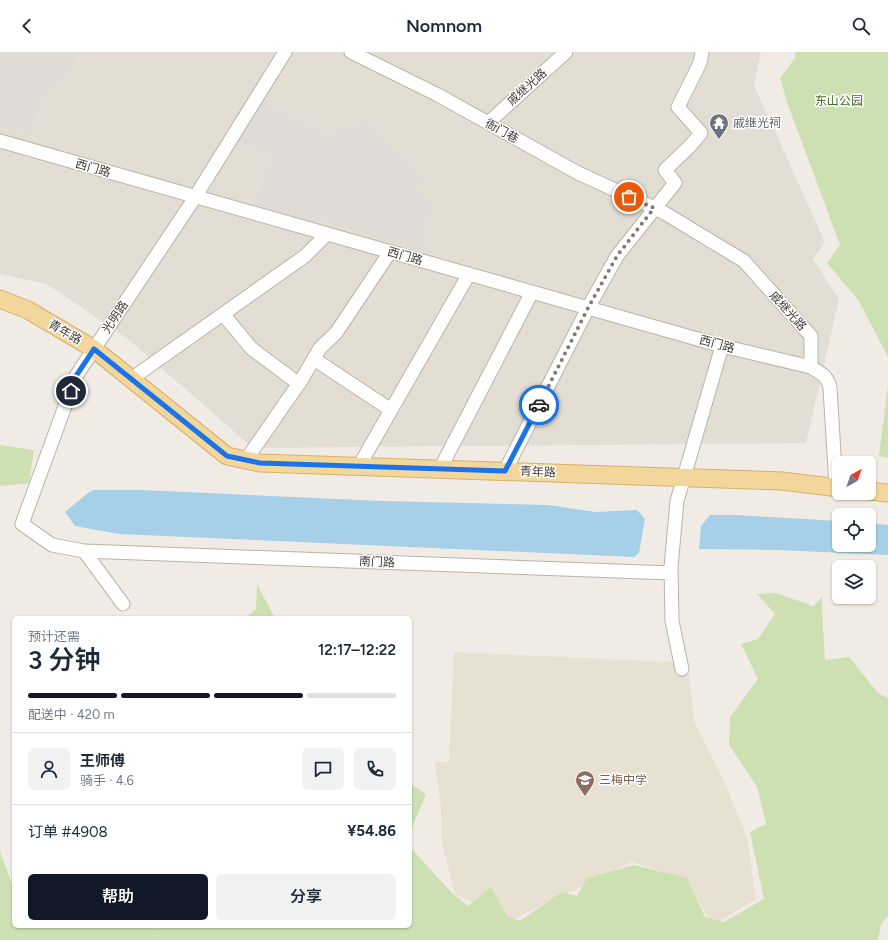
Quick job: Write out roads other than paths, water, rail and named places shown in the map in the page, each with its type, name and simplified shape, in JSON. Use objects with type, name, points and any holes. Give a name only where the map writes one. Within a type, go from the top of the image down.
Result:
[{"type":"main road","name":"青年路","points":[[0,299],[28,310],[94,349],[227,456],[260,463],[782,481],[832,486]]},
{"type":"main road","points":[[876,492],[888,493]]},
{"type":"street","name":"光明路","points":[[84,551],[52,545],[22,524],[76,376],[195,197],[284,52]]},
{"type":"street","name":"衙门巷","points":[[351,52],[438,95],[578,173],[654,208]]},
{"type":"street","name":"戚继光路","points":[[488,122],[566,52]]},
{"type":"street","points":[[505,471],[588,308],[617,256],[675,183],[665,170],[701,133],[678,107],[700,63],[702,52]]},
{"type":"street","name":"西门路","points":[[0,141],[722,346],[811,367]]},
{"type":"street","name":"戚继光路","points":[[654,208],[744,261],[811,336],[811,367]]},
{"type":"street","points":[[131,379],[305,256],[327,234]]},
{"type":"street","points":[[246,460],[299,384],[320,348],[336,333],[390,252]]},
{"type":"street","points":[[359,466],[469,274]]},
{"type":"street","points":[[440,469],[532,292]]},
{"type":"street","points":[[223,314],[252,349],[299,384]]},
{"type":"street","points":[[682,669],[672,621],[671,570],[677,501],[722,346]]},
{"type":"street","points":[[314,359],[391,410]]},
{"type":"street","points":[[811,367],[826,376],[830,382],[836,456]]},
{"type":"street","points":[[84,551],[122,604]]},
{"type":"street","name":"南门路","points":[[84,551],[671,570]]},
{"type":"water","points":[[94,490],[142,490],[382,501],[548,505],[595,512],[637,510],[645,519],[639,553],[634,557],[119,534],[75,526],[65,512],[88,493]]},
{"type":"water","points":[[710,515],[832,521],[832,552],[876,552],[876,524],[888,525],[888,555],[778,550],[699,549],[701,526]]},
{"type":"place","name":"戚继光祠","points":[[719,140]]},
{"type":"place","name":"三梅中学","points":[[585,797]]},
{"type":"park label","name":"东山公园","points":[[839,101]]}]
